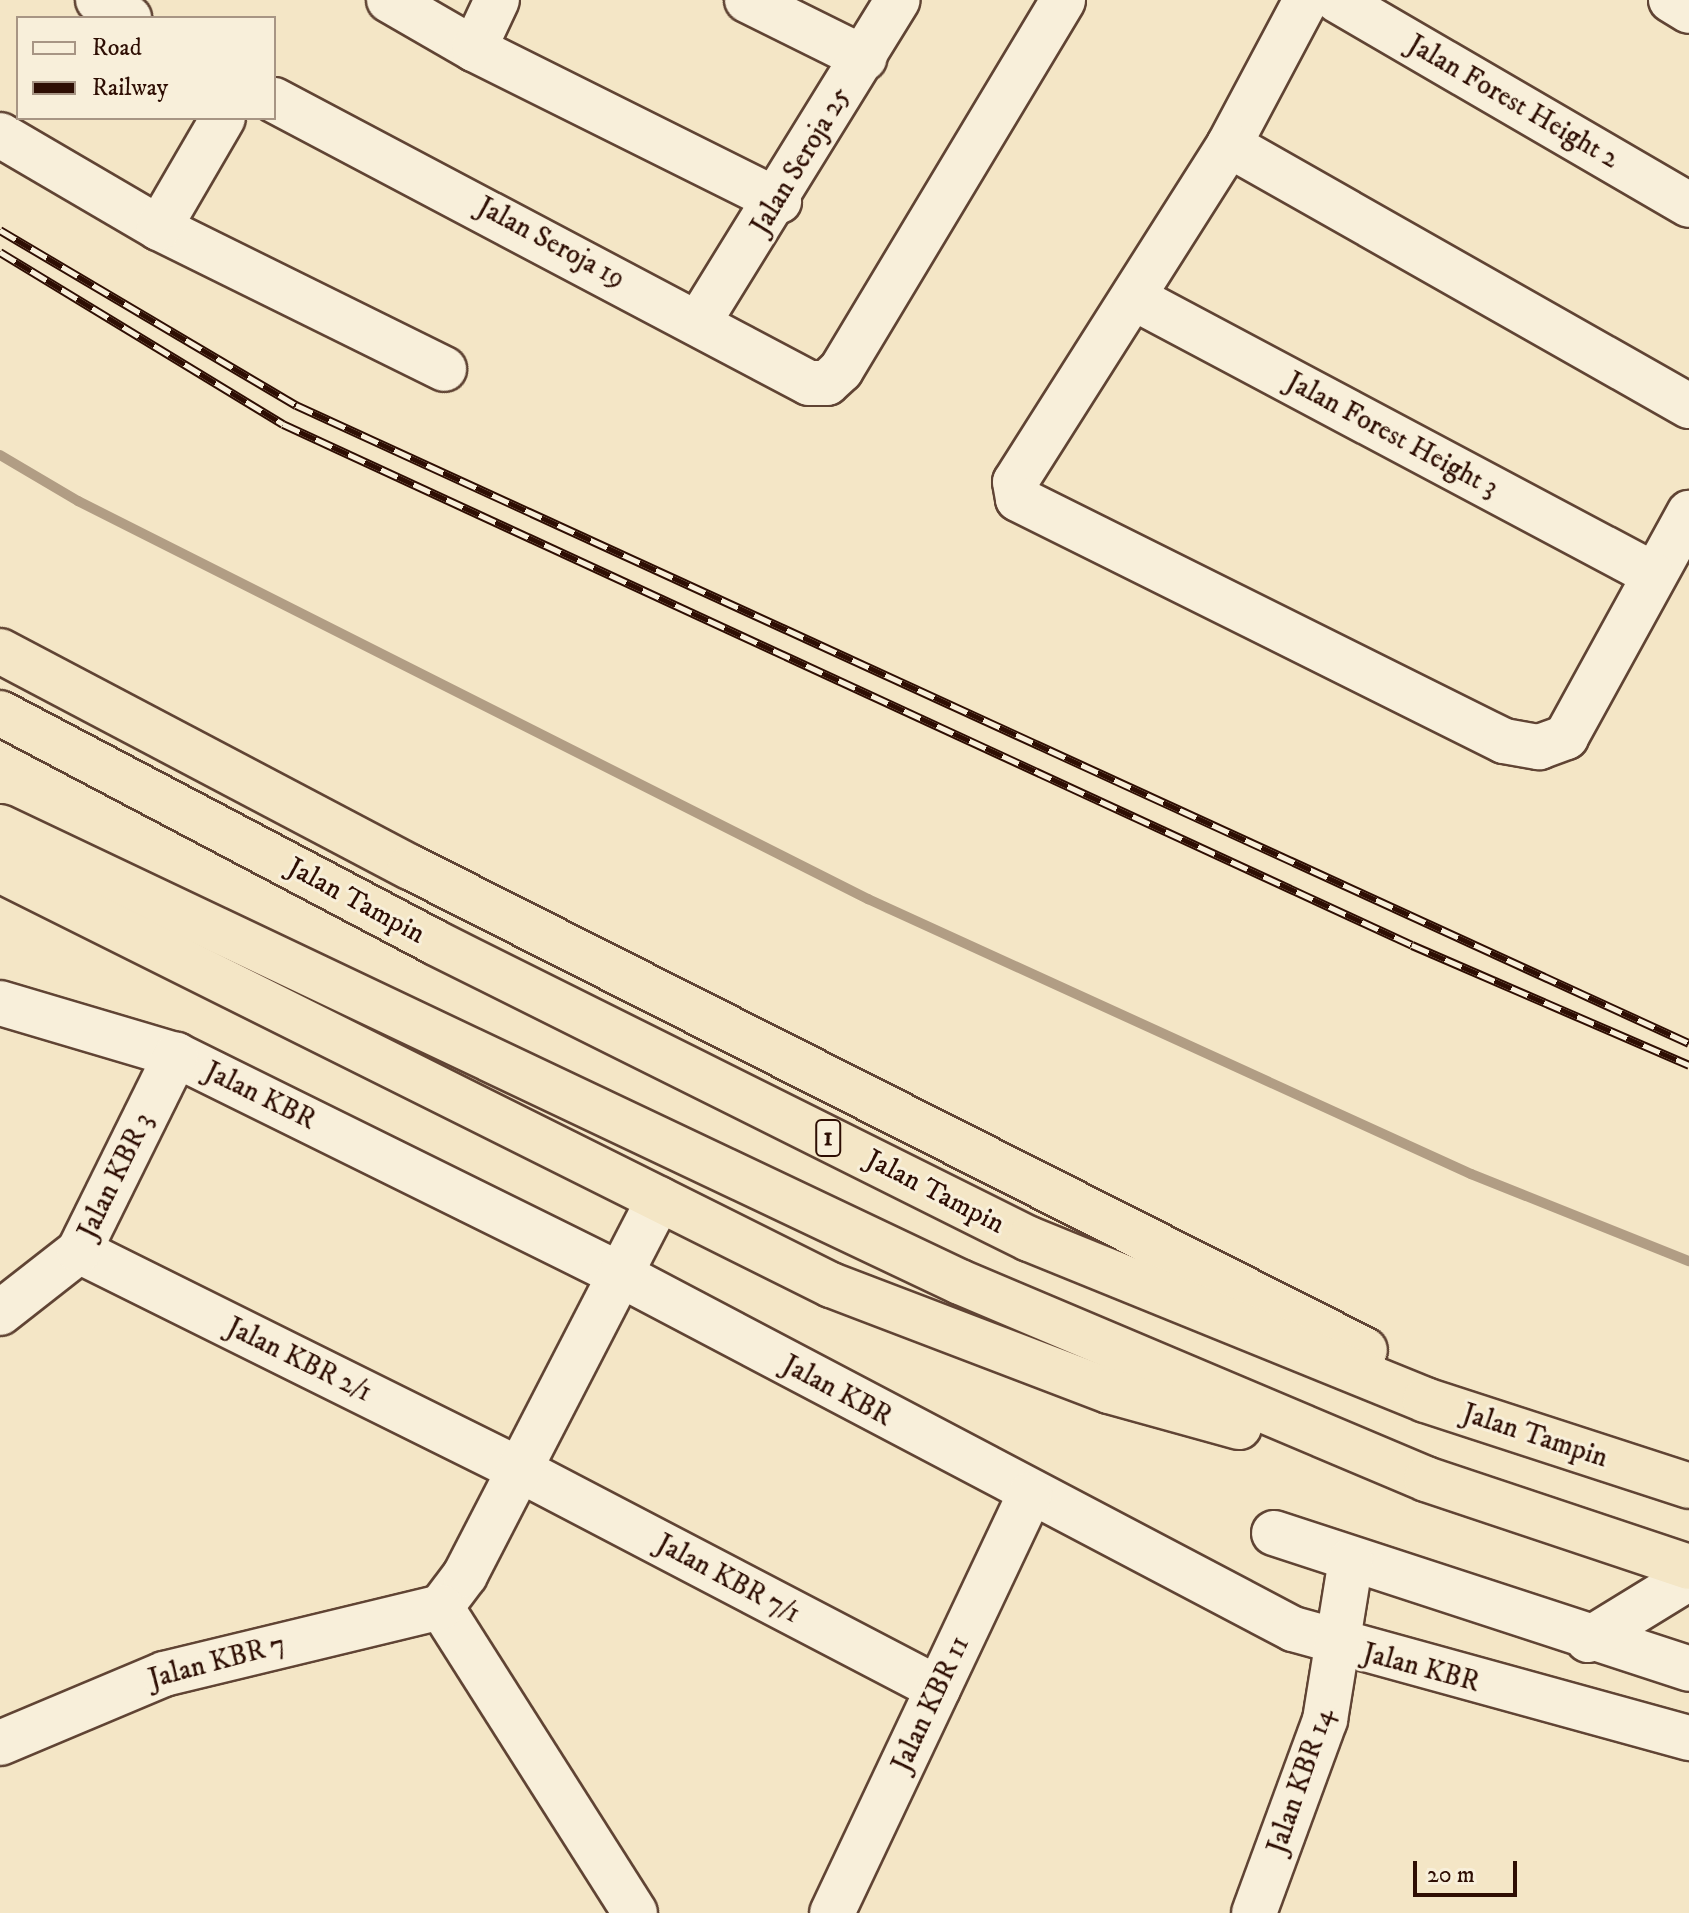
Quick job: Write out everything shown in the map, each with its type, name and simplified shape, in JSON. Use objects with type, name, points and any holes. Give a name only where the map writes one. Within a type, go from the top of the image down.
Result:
[{"type":"highway","points":[[0,651],[410,867],[1395,1366],[1425,1400]]},
{"type":"highway","name":"Jalan Tampin","points":[[0,713],[436,943],[1029,1239],[1425,1400],[1689,1486]]},
{"type":"highway","points":[[0,827],[960,1282],[1426,1479]]},
{"type":"highway","points":[[0,870],[831,1285],[1109,1391],[1426,1479],[1689,1567]]},
{"type":"street","points":[[98,0],[126,16]]},
{"type":"street","points":[[389,0],[474,49],[779,201]]},
{"type":"street","points":[[474,49],[497,0]]},
{"type":"street","points":[[747,0],[864,58]]},
{"type":"street","name":"Jalan Seroja 25","points":[[700,320],[779,201],[898,0]]},
{"type":"street","name":"Jalan Seroja 19","points":[[276,101],[700,320],[809,383],[827,383],[841,370],[1063,0]]},
{"type":"street","points":[[1306,0],[1229,145],[1015,482],[1023,503],[1521,746],[1566,737],[1651,573],[1689,513]]},
{"type":"street","name":"Jalan Forest Height 2","points":[[1337,0],[1689,205]]},
{"type":"street","points":[[1671,0],[1689,11]]},
{"type":"street","points":[[159,228],[222,120]]},
{"type":"street","points":[[0,135],[159,228],[444,369]]},
{"type":"street","points":[[1229,145],[1689,406]]},
{"type":"street","name":"Jalan Forest Height 3","points":[[1134,298],[1651,573]]},
{"type":"street","name":"Jalan KBR","points":[[0,1003],[176,1055],[619,1274],[1242,1606],[1340,1647],[1689,1738]]},
{"type":"street","name":"Jalan KBR 3","points":[[0,1313],[79,1251],[176,1055]]},
{"type":"street","points":[[628,1911],[441,1607],[465,1575],[659,1199]]},
{"type":"street","name":"Jalan KBR 2/1","points":[[79,1251],[518,1469]]},
{"type":"street","name":"Jalan KBR 7/1","points":[[518,1469],[938,1689]]},
{"type":"street","name":"Jalan KBR 11","points":[[832,1913],[1030,1495]]},
{"type":"street","points":[[1274,1533],[1588,1640],[1689,1669]]},
{"type":"street","name":"Jalan KBR 14","points":[[1254,1913],[1325,1720],[1340,1647],[1351,1560]]},
{"type":"street","points":[[1588,1640],[1689,1578]]},
{"type":"street","name":"Jalan KBR 7","points":[[0,1743],[164,1674],[441,1607]]},
{"type":"waterway","points":[[0,455],[78,501],[868,899],[1471,1174],[1689,1261]]},
{"type":"railway","points":[[0,230],[296,405],[1689,1043]]},
{"type":"railway","points":[[0,252],[283,424],[1412,945],[1689,1065]]}]
